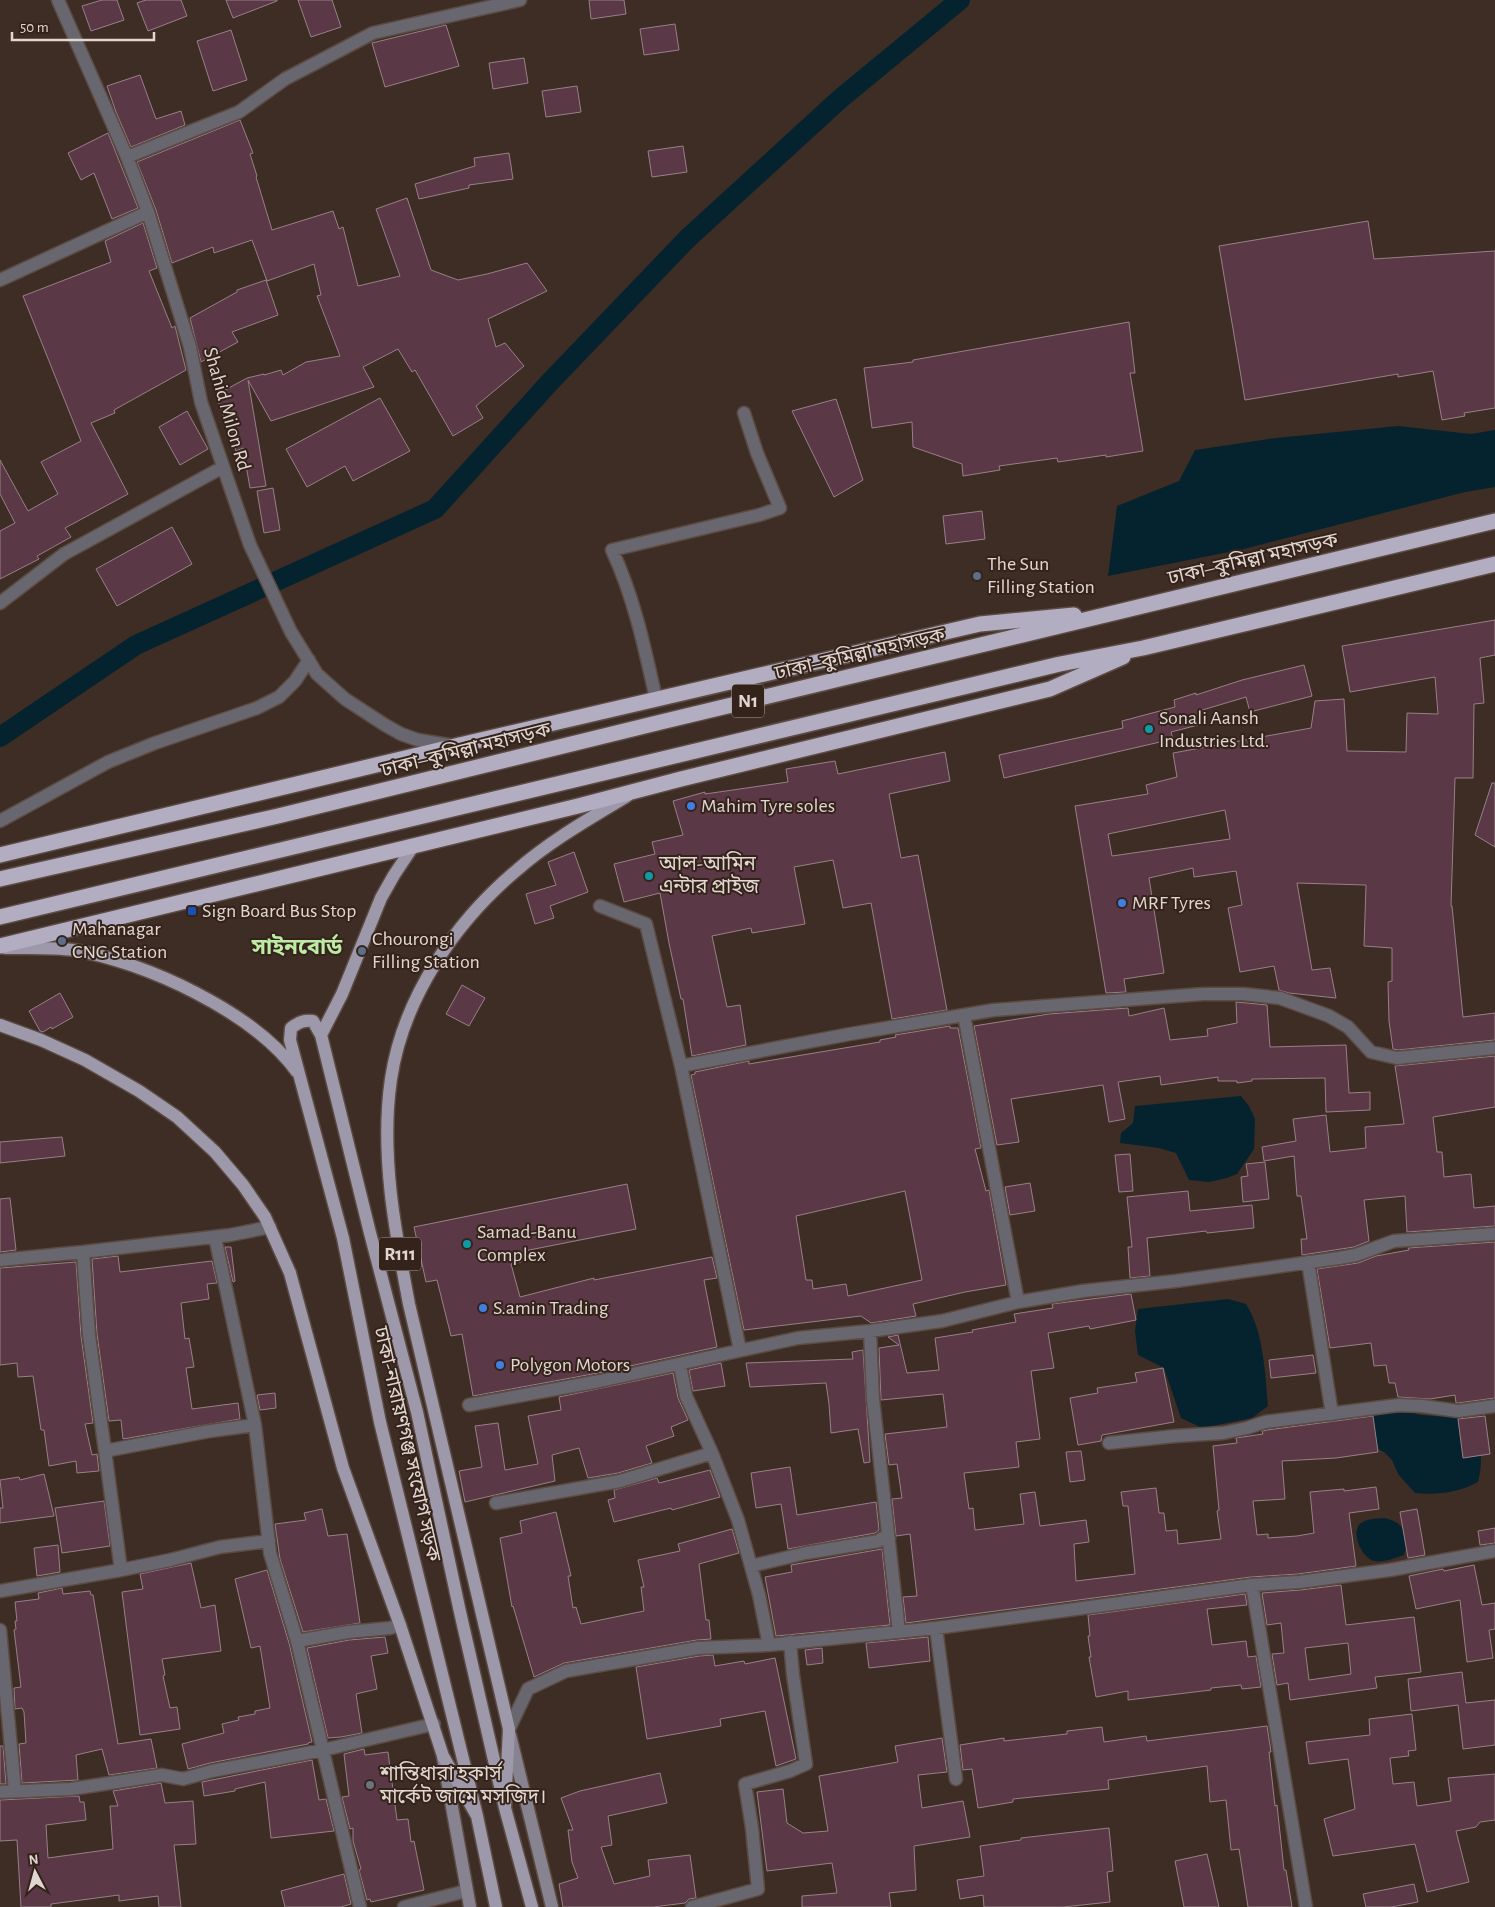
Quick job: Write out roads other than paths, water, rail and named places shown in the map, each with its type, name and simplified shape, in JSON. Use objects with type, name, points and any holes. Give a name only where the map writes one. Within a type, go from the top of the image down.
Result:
[{"type":"highway","name":"ঢাকা–কুমিল্লা মহাসড়ক","points":[[0,879],[288,814],[1495,521]]},
{"type":"highway","name":"N1","points":[[0,917],[1041,668],[1143,648],[1495,564]]},
{"type":"highway","points":[[0,855],[455,746],[980,624],[1123,610]]},
{"type":"highway","points":[[0,947],[1050,689],[1100,669],[1143,648]]},
{"type":"main road","name":"R111","points":[[505,1808],[509,1729],[409,1304],[400,1257],[391,1192],[389,1156],[388,1112],[391,1079],[399,1040],[425,980],[470,916],[516,870],[554,841],[635,791]]},
{"type":"main road","points":[[321,1034],[342,994],[381,898],[414,845]]},
{"type":"main road","name":"R111","points":[[0,947],[73,950],[117,961],[165,978],[237,1017],[288,1060],[301,1078]]},
{"type":"main road","name":"ঢাকা-নারায়ণগঞ্জ সংযোগ সড়ক","points":[[496,1907],[477,1816],[380,1422],[343,1238],[290,1040],[292,1028],[299,1022],[307,1020],[314,1021],[321,1034],[334,1080],[370,1233],[417,1412],[505,1808],[532,1907]]},
{"type":"main road","name":"R111","points":[[0,1025],[41,1040],[85,1060],[139,1091],[177,1117],[214,1152],[243,1185],[270,1227],[290,1273],[343,1468],[400,1625],[443,1756],[477,1816]]},
{"type":"street","name":"Shahid Milon Rd","points":[[58,0],[127,157],[148,212],[190,347],[201,402],[250,545],[291,632],[317,674],[345,700],[385,725],[418,740],[455,746]]},
{"type":"street","points":[[127,157],[239,112],[284,79],[373,33],[520,0]]},
{"type":"street","points":[[0,280],[148,212]]},
{"type":"street","points":[[656,699],[643,642],[621,568],[612,550],[759,515],[780,508],[757,453],[744,413]]},
{"type":"street","points":[[0,603],[64,554],[223,466]]},
{"type":"street","points":[[0,821],[108,762],[156,743],[257,708],[279,697],[295,681],[309,660]]},
{"type":"street","points":[[600,906],[646,924],[681,1066],[740,1350]]},
{"type":"street","points":[[681,1066],[850,1034],[994,1010],[1203,994],[1243,994],[1280,998],[1329,1016],[1348,1027],[1371,1052],[1397,1058],[1495,1048]]},
{"type":"street","points":[[964,1015],[1018,1302]]},
{"type":"street","points":[[0,1260],[215,1237],[270,1227]]},
{"type":"street","points":[[470,1405],[680,1364],[798,1338],[870,1331],[942,1320],[1018,1302],[1083,1290],[1176,1281],[1356,1255],[1394,1241],[1495,1234]]},
{"type":"street","points":[[215,1237],[255,1426],[270,1553],[297,1641],[360,1907]]},
{"type":"street","points":[[83,1252],[89,1335],[121,1570]]},
{"type":"street","points":[[1308,1262],[1332,1414]]},
{"type":"street","points":[[870,1331],[873,1399],[898,1632]]},
{"type":"street","points":[[680,1364],[686,1396],[712,1453],[738,1520],[751,1566],[769,1645]]},
{"type":"street","points":[[1109,1443],[1223,1433],[1265,1422],[1399,1405],[1458,1411],[1495,1406]]},
{"type":"street","points":[[105,1451],[210,1431],[255,1426]]},
{"type":"street","points":[[496,1503],[620,1480],[712,1453]]},
{"type":"street","points":[[751,1566],[806,1553],[889,1538]]},
{"type":"street","points":[[0,1592],[170,1560],[220,1547],[269,1541]]},
{"type":"street","points":[[552,1907],[509,1729],[528,1689],[566,1671],[698,1648],[769,1645],[936,1628],[1252,1585],[1298,1582],[1390,1570],[1495,1551]]},
{"type":"street","points":[[1252,1585],[1306,1907]]},
{"type":"street","points":[[297,1641],[400,1625]]},
{"type":"street","points":[[936,1628],[956,1779]]},
{"type":"street","points":[[0,1630],[16,1791]]},
{"type":"street","points":[[692,1907],[758,1889],[752,1828],[745,1784],[790,1771],[806,1764],[790,1642]]},
{"type":"street","points":[[0,1792],[71,1789],[162,1775],[184,1778],[324,1750],[434,1724]]},
{"type":"street","points":[[443,1756],[470,1907]]},
{"type":"street","points":[[404,1907],[466,1891]]},
{"type":"water","points":[[1398,426],[1471,434],[1495,430],[1495,487],[1465,492],[1244,549],[1108,576],[1117,506],[1179,481],[1195,450],[1276,438]]},
{"type":"water","points":[[1241,1096],[1249,1106],[1255,1119],[1254,1149],[1237,1174],[1227,1178],[1209,1182],[1189,1180],[1176,1153],[1159,1148],[1120,1143],[1121,1133],[1133,1123],[1135,1106]]},
{"type":"water","points":[[1228,1299],[1246,1304],[1257,1327],[1263,1353],[1268,1406],[1252,1418],[1202,1428],[1181,1418],[1164,1368],[1138,1355],[1135,1331],[1138,1309]]},
{"type":"water","points":[[1391,1413],[1414,1413],[1462,1418],[1473,1423],[1480,1452],[1481,1466],[1478,1482],[1463,1489],[1447,1492],[1415,1493],[1398,1474],[1392,1460],[1384,1452],[1373,1446],[1362,1418]]},
{"type":"water","points":[[1384,1518],[1397,1523],[1404,1530],[1407,1541],[1406,1548],[1404,1555],[1385,1561],[1374,1561],[1369,1559],[1358,1544],[1358,1527],[1364,1521]]},
{"type":"waterway","points":[[0,737],[136,645],[435,509],[549,383],[687,239],[840,99],[960,0]]},
{"type":"place","name":"The Sun Filling Station","points":[[977,576]]},
{"type":"place","name":"Sonali Aansh Industries Ltd.","points":[[1149,729]]},
{"type":"place","name":"Mahim Tyre soles","points":[[691,806]]},
{"type":"place","name":"আল-আমিন এন্টার প্রাইজ","points":[[649,876]]},
{"type":"place","name":"MRF Tyres","points":[[1122,903]]},
{"type":"place","name":"Sign Board Bus Stop","points":[[192,911]]},
{"type":"place","name":"Mahanagar CNG Station","points":[[62,941]]},
{"type":"place","name":"Chourongi Filling Station","points":[[362,951]]},
{"type":"place","name":"Samad-Banu Complex","points":[[467,1244]]},
{"type":"place","name":"S.amin Trading","points":[[483,1308]]},
{"type":"place","name":"Polygon Motors","points":[[500,1365]]},
{"type":"place","name":"শান্তিধারা হকার্স মার্কেট জামে মসজিদ।","points":[[370,1785]]},
{"type":"district","name":"সাইনবোর্ড","points":[[297,947]]}]
